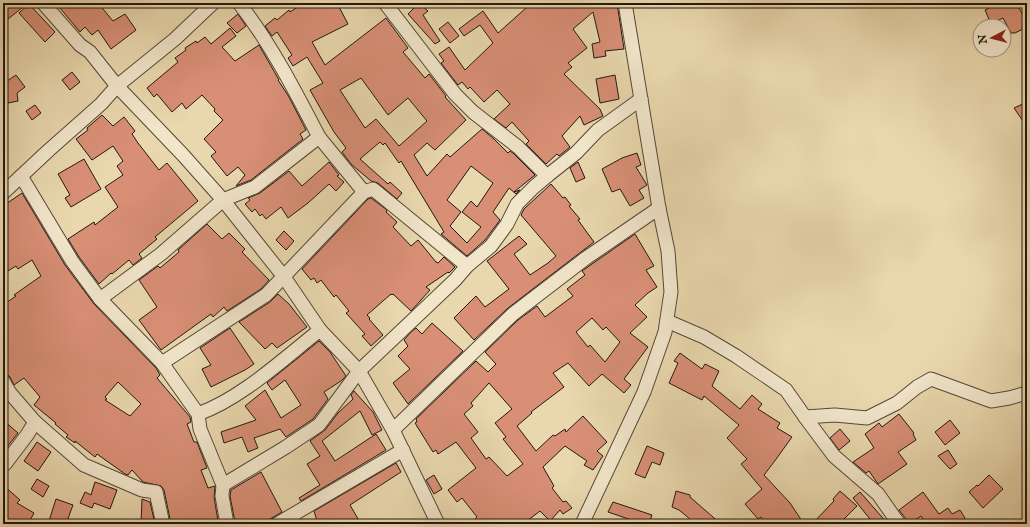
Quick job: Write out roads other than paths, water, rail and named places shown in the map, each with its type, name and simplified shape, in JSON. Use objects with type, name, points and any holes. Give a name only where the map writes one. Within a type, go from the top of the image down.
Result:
[{"type":"street","points":[[43,3],[80,45],[90,52],[117,86],[183,155],[223,200],[284,277],[320,330],[359,372],[393,430],[438,524]]},
{"type":"street","points":[[50,3],[49,5],[64,26]]},
{"type":"street","points":[[3,194],[101,104],[117,86],[175,39],[213,3]]},
{"type":"street","points":[[239,3],[252,19],[284,72],[320,137],[364,192]]},
{"type":"street","points":[[582,524],[644,392],[665,332],[671,292],[668,251],[659,208],[625,3]]},
{"type":"street","points":[[388,4],[455,94],[473,112],[518,147],[547,176]]},
{"type":"street","points":[[223,485],[319,425],[359,372],[455,280],[467,266],[491,246],[508,224],[517,204],[534,187],[576,153],[598,130],[641,99]]},
{"type":"street","points":[[100,299],[161,254],[223,200],[254,187],[320,137]]},
{"type":"street","points":[[21,176],[72,261],[100,299],[162,363],[198,414],[200,429],[223,485],[222,496],[227,524]]},
{"type":"street","points":[[162,363],[266,295],[364,192],[373,189],[467,266]]},
{"type":"street","points":[[393,430],[513,314],[586,258],[659,208]]},
{"type":"street","points":[[667,321],[704,337],[736,356],[786,390],[834,456],[878,494],[899,524]]},
{"type":"street","points":[[198,414],[212,408],[256,382],[320,330]]},
{"type":"street","points":[[805,417],[836,415],[867,418],[897,403],[917,387],[931,379],[991,401],[1027,393]]},
{"type":"street","points":[[3,381],[10,393],[35,422],[84,465],[142,490],[156,492],[163,524]]},
{"type":"street","points":[[3,464],[5,464],[35,422]]},
{"type":"street","points":[[276,524],[403,450]]}]
